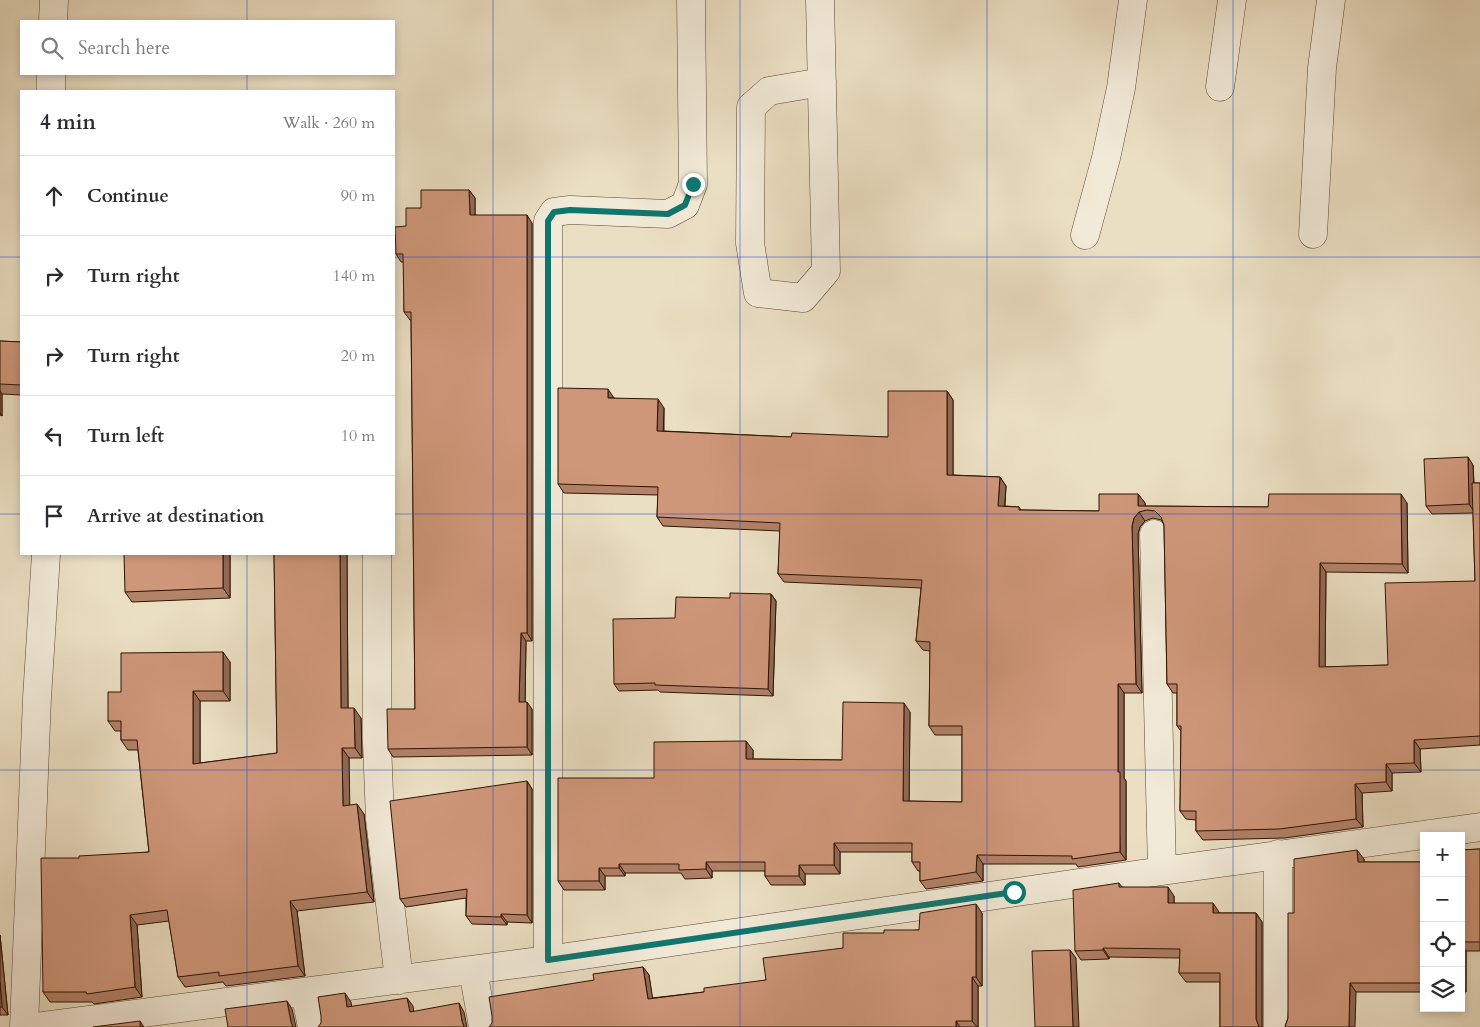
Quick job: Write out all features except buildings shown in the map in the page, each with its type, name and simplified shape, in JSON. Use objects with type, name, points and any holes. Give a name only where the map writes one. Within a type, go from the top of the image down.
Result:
[{"type":"street","points":[[54,0],[54,20]]},
{"type":"street","points":[[548,960],[548,221],[554,212],[570,210],[668,214],[685,205],[693,184],[691,0]]},
{"type":"street","points":[[820,0],[822,82],[826,271],[803,298],[758,293],[750,243],[752,108],[769,91],[822,82]]},
{"type":"street","points":[[1085,235],[1106,158],[1121,88],[1133,0]]},
{"type":"street","points":[[1220,88],[1232,0]]},
{"type":"street","points":[[1313,234],[1322,68],[1331,0]]},
{"type":"street","points":[[51,75],[51,90]]},
{"type":"street","points":[[1154,534],[1162,870]]},
{"type":"street","points":[[24,1027],[37,698],[46,555]]},
{"type":"street","points":[[377,555],[377,743],[380,819],[399,980]]},
{"type":"street","points":[[36,1027],[548,960],[1162,870],[1480,826]]},
{"type":"street","points":[[1278,854],[1278,1027]]},
{"type":"street","points":[[473,970],[482,1027]]},
{"type":"street","points":[[305,992],[312,1027]]},
{"type":"route","points":[[693,184],[685,205],[668,214],[570,210],[554,212],[548,221],[548,960],[1014,892]]}]
